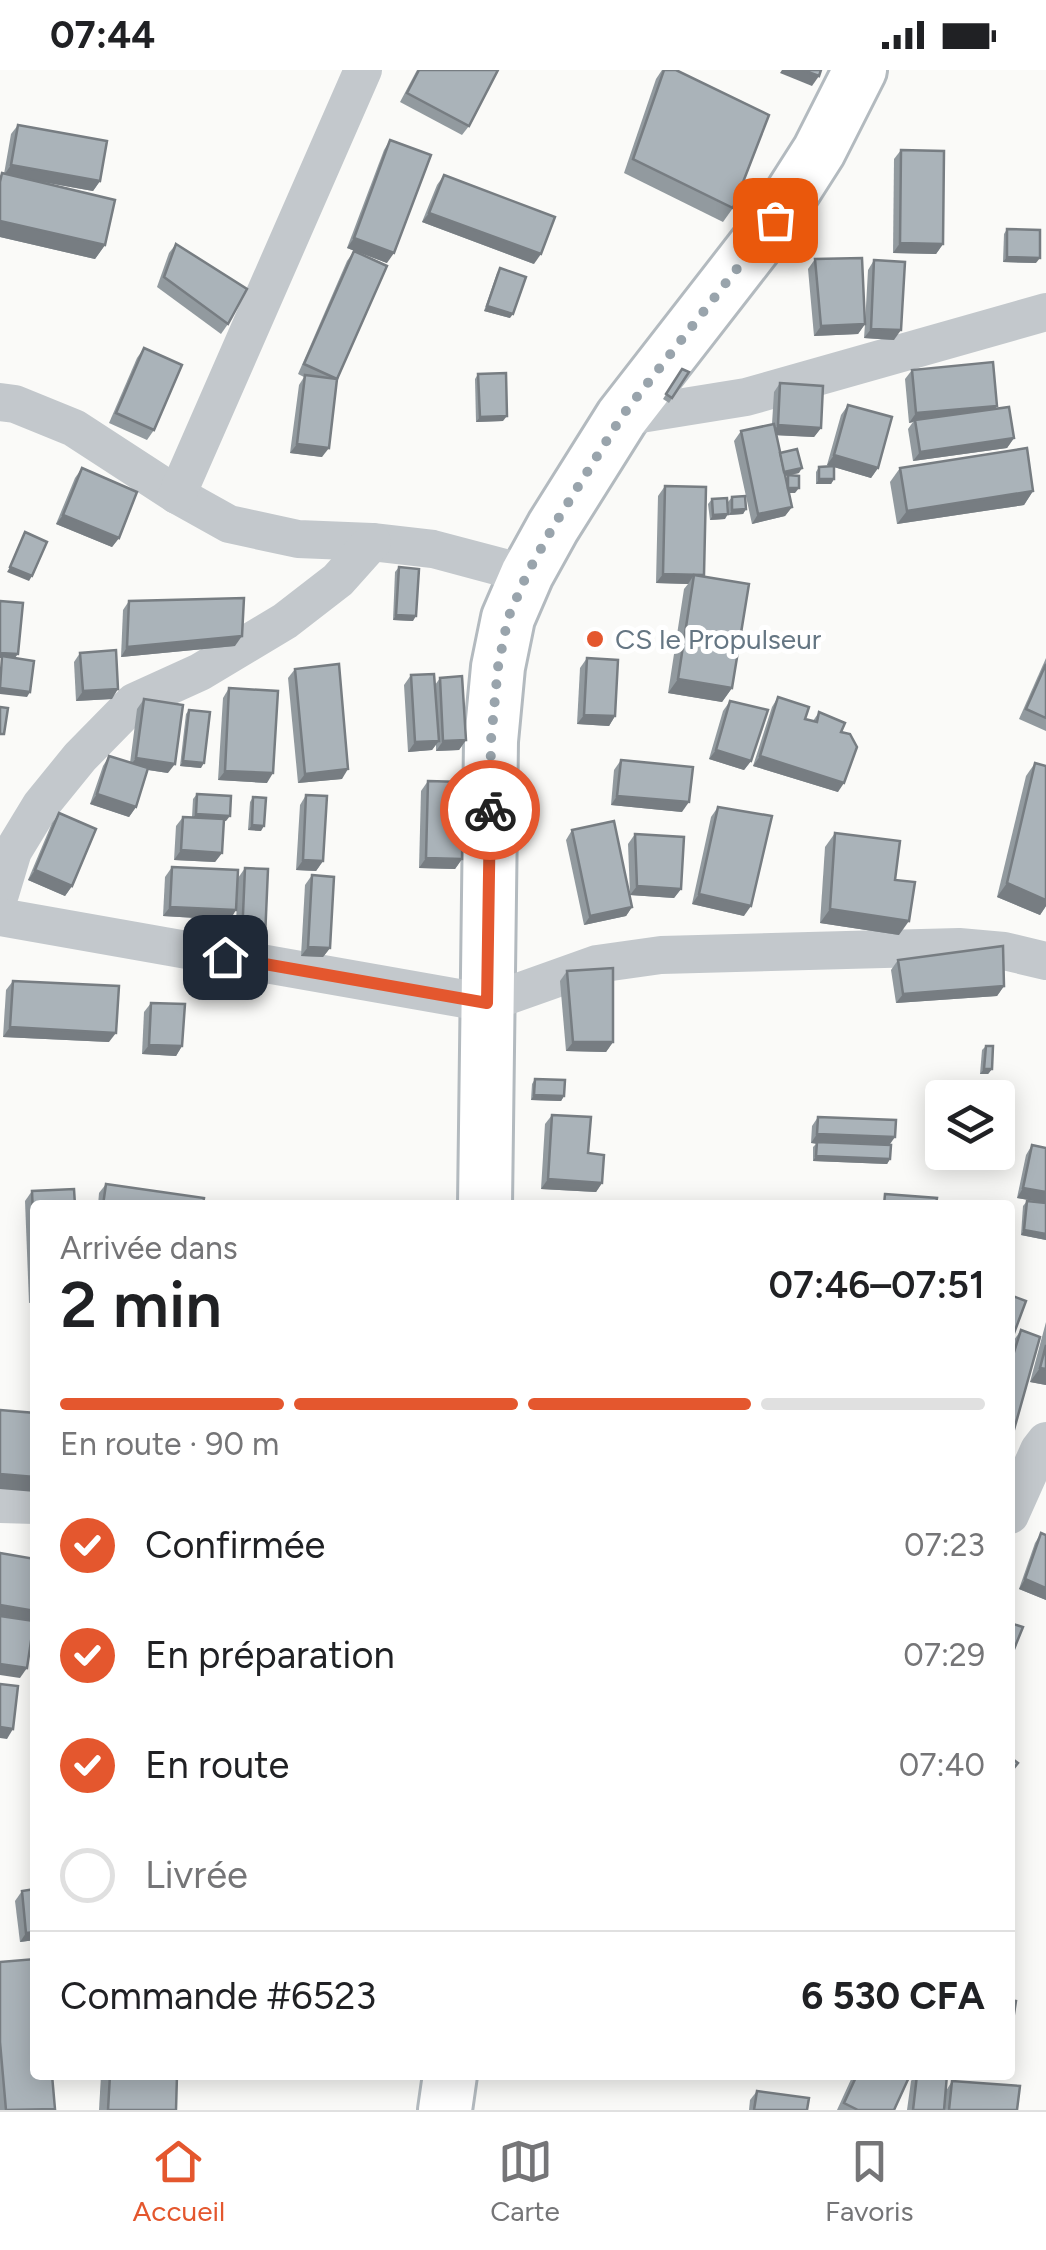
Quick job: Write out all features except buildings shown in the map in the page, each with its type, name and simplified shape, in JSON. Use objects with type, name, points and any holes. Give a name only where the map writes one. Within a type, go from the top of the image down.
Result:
[{"type":"main road","points":[[484,1200],[492,722],[508,618],[553,527],[622,416],[775,220],[819,151],[860,70]]},
{"type":"main road","points":[[445,2110],[449,2080]]},
{"type":"street","points":[[177,495],[363,70]]},
{"type":"street","points":[[622,416],[746,397],[1046,312]]},
{"type":"street","points":[[0,402],[15,404],[74,428],[177,495],[230,524],[298,539],[434,549],[527,574]]},
{"type":"street","points":[[0,894],[13,850],[41,805],[80,757],[134,702],[200,672],[284,620],[338,580],[372,542]]},
{"type":"street","points":[[0,917],[487,1003],[597,964],[661,955],[960,947],[1046,961]]},
{"type":"street","points":[[1015,1504],[1046,1441]]},
{"type":"street","points":[[0,1504],[30,1505]]},
{"type":"way so far","points":[[490,810],[498,667],[508,618],[527,574],[622,416],[775,220]]},
{"type":"place","name":"CS le Propulseur","points":[[595,639]]},
{"type":"route","points":[[225,957],[487,1003],[490,810]]}]
